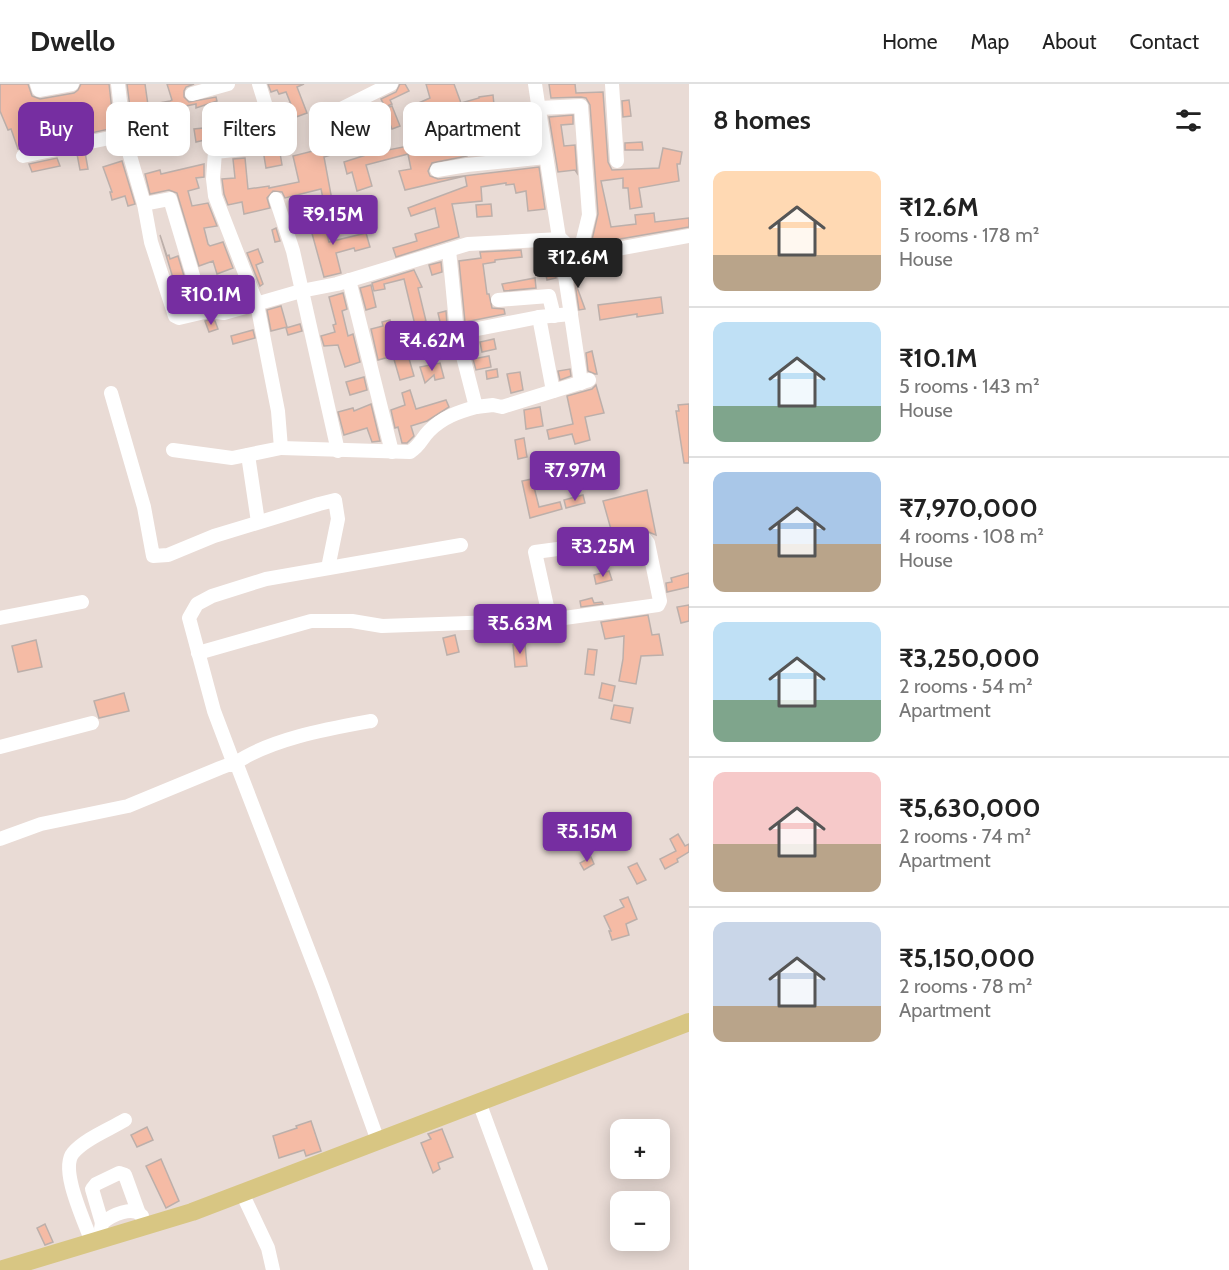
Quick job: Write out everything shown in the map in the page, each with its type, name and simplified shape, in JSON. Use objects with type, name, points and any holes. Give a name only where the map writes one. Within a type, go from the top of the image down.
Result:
[{"type":"main road","points":[[12,1269],[144,1218],[192,1212],[689,1022]]},
{"type":"street","points":[[37,84],[39,90],[72,84]]},
{"type":"street","points":[[118,84],[120,102]]},
{"type":"street","points":[[192,94],[228,84]]},
{"type":"street","points":[[259,84],[273,129],[262,147],[215,152],[213,179],[215,196],[257,304],[278,411],[281,448]]},
{"type":"street","points":[[355,102],[391,84]]},
{"type":"street","points":[[535,84],[538,102]]},
{"type":"street","points":[[612,84],[617,161]]},
{"type":"street","points":[[542,108],[581,106],[589,215],[579,256]]},
{"type":"street","points":[[173,450],[232,458],[281,448],[410,452],[419,447],[427,432],[451,414],[476,407],[493,405],[502,407],[585,381],[542,129]]},
{"type":"street","points":[[130,156],[144,204],[151,242],[175,316],[182,318],[209,311]]},
{"type":"street","points":[[437,170],[546,157]]},
{"type":"street","points":[[144,204],[170,199],[203,309],[224,314],[468,244],[561,239],[579,256]]},
{"type":"street","points":[[276,199],[292,251],[338,451]]},
{"type":"street","points":[[579,256],[689,236]]},
{"type":"street","points":[[449,250],[458,333],[476,407]]},
{"type":"street","points":[[349,280],[392,452]]},
{"type":"street","points":[[498,300],[549,296],[554,316]]},
{"type":"street","points":[[458,333],[539,317],[572,314]]},
{"type":"street","points":[[539,317],[553,391]]},
{"type":"street","points":[[111,393],[144,507],[153,556],[168,555],[213,536],[335,500],[338,519],[328,568]]},
{"type":"street","points":[[248,455],[258,522]]},
{"type":"street","points":[[198,653],[311,621],[352,621],[382,626],[550,620],[660,604],[648,543],[645,539],[536,552],[550,620]]},
{"type":"street","points":[[378,1141],[268,841],[239,768],[234,764],[214,711],[189,618],[196,604],[212,596],[266,579],[461,545]]},
{"type":"street","points":[[0,618],[82,602]]},
{"type":"street","points":[[0,838],[40,824],[128,806],[234,764],[245,756],[315,731],[370,721]]},
{"type":"street","points":[[0,747],[92,723]]},
{"type":"street","points":[[479,1102],[541,1270]]},
{"type":"street","points":[[98,1235],[69,1177],[68,1161],[82,1145],[125,1120]]},
{"type":"street","points":[[98,1235],[92,1189],[96,1184],[119,1173],[125,1175],[144,1218]]},
{"type":"street","points":[[242,1193],[268,1248],[273,1270]]},
{"type":"building","points":[[0,84],[28,84],[32,96],[40,99],[74,93],[81,84],[109,84],[111,102],[106,102],[106,130],[94,132],[94,102],[18,102],[18,149],[11,129],[8,130],[0,111]]},
{"type":"building","points":[[127,84],[145,84],[148,102],[129,102]]},
{"type":"building","points":[[167,84],[194,84],[186,87],[184,97],[189,102],[164,102],[172,100]]},
{"type":"building","points":[[268,84],[304,84],[297,87],[307,113],[297,117],[297,102],[290,102],[286,92],[279,94],[277,90],[271,92]]},
{"type":"building","points":[[400,84],[405,84],[409,91],[390,100],[391,102],[382,102],[381,99],[396,92]]},
{"type":"building","points":[[426,84],[454,84],[461,102],[421,102],[430,98]]},
{"type":"building","points":[[549,84],[575,84],[576,93],[603,92],[608,162],[612,170],[659,168],[663,148],[682,152],[680,164],[677,164],[679,181],[639,188],[642,207],[630,209],[628,188],[623,188],[623,178],[601,181],[611,227],[636,224],[635,215],[654,213],[655,222],[689,218],[689,227],[591,244],[598,214],[590,105],[586,98],[581,97],[551,98]]},
{"type":"building","points":[[493,95],[494,102],[465,102],[479,97]]},
{"type":"building","points":[[216,97],[217,101],[202,102],[202,106],[196,108],[196,104],[190,105],[189,102]]},
{"type":"building","points":[[629,100],[631,116],[623,117],[622,101]]},
{"type":"building","points":[[391,106],[400,126],[392,129],[391,126]]},
{"type":"building","points":[[573,115],[573,124],[561,125],[564,146],[575,145],[577,173],[575,170],[558,172],[549,117]]},
{"type":"building","points":[[202,128],[202,141],[196,142],[194,129]]},
{"type":"building","points":[[642,142],[643,150],[625,150],[625,143]]},
{"type":"building","points":[[403,147],[403,155],[366,165],[372,186],[357,191],[352,172],[347,174],[344,162],[363,156],[391,156],[391,149]]},
{"type":"building","points":[[309,152],[309,156],[327,156],[324,157],[334,211],[326,213],[321,189],[285,198],[282,192],[273,191],[267,198],[270,208],[244,214],[242,202],[228,205],[222,179],[235,178],[233,159],[245,158],[248,189],[269,186],[269,188],[299,182],[293,156]]},
{"type":"building","points":[[77,156],[86,156],[88,169],[80,170]]},
{"type":"building","points":[[264,156],[280,156],[282,165],[266,168]]},
{"type":"building","points":[[408,156],[467,156],[432,163],[428,171],[430,176],[438,179],[539,167],[545,209],[528,211],[526,191],[516,193],[514,184],[481,187],[482,201],[452,204],[459,237],[396,257],[393,248],[417,241],[415,234],[439,227],[435,208],[411,216],[408,208],[467,186],[465,176],[405,190],[399,171],[411,169]]},
{"type":"building","points":[[57,158],[60,166],[32,172],[29,164]]},
{"type":"building","points":[[122,161],[135,204],[128,206],[125,196],[112,200],[110,192],[112,192],[103,167]]},
{"type":"building","points":[[204,164],[204,177],[196,178],[199,188],[188,191],[192,206],[208,203],[217,226],[204,228],[208,244],[210,246],[223,242],[233,268],[217,274],[213,261],[199,266],[177,193],[169,190],[150,194],[145,174],[160,170],[161,174]]},
{"type":"building","points":[[491,204],[492,216],[477,217],[476,205]]},
{"type":"building","points":[[322,215],[329,242],[366,233],[370,247],[336,253],[341,273],[324,277],[308,219]]},
{"type":"building","points":[[276,228],[280,241],[275,242],[272,230]]},
{"type":"building","points":[[160,235],[167,256],[169,255],[170,259],[178,256],[193,306],[182,308]]},
{"type":"building","points":[[258,249],[263,262],[256,265],[263,284],[260,286],[247,253]]},
{"type":"building","points":[[521,250],[522,257],[495,260],[495,262],[483,264],[487,294],[489,294],[492,308],[504,309],[505,314],[465,322],[459,261],[481,258],[480,252]]},
{"type":"building","points":[[553,258],[556,278],[547,280],[543,260]]},
{"type":"building","points":[[441,262],[442,272],[432,275],[429,265]]},
{"type":"building","points":[[572,263],[575,264],[579,287],[577,287],[585,309],[579,310]]},
{"type":"building","points":[[414,270],[422,287],[418,288],[426,321],[415,325],[404,279],[384,284],[385,289],[374,291],[372,283]]},
{"type":"building","points":[[535,278],[536,288],[504,291],[502,284]]},
{"type":"building","points":[[210,282],[216,303],[210,302],[205,284]]},
{"type":"building","points":[[371,285],[376,307],[366,310],[360,288]]},
{"type":"building","points":[[343,293],[347,309],[342,311],[348,336],[353,334],[360,362],[345,367],[338,345],[324,346],[321,336],[335,332],[333,325],[336,324],[329,297]]},
{"type":"building","points":[[661,297],[663,313],[637,317],[637,314],[600,320],[598,305]]},
{"type":"building","points":[[281,306],[287,327],[271,331],[267,310]]},
{"type":"building","points":[[446,311],[447,325],[441,326],[438,313]]},
{"type":"building","points":[[390,320],[393,329],[397,328],[400,338],[418,333],[423,350],[408,355],[414,376],[400,380],[393,356],[378,360],[371,329],[383,326],[382,322]]},
{"type":"building","points":[[205,321],[215,321],[218,329],[209,332]]},
{"type":"building","points":[[300,324],[302,331],[288,335],[286,328]]},
{"type":"building","points":[[253,330],[255,338],[233,344],[231,336]]},
{"type":"building","points":[[494,339],[496,349],[482,352],[480,342]]},
{"type":"building","points":[[592,351],[597,374],[588,371],[586,353]]},
{"type":"building","points":[[489,356],[491,367],[476,370],[473,359]]},
{"type":"building","points":[[440,363],[444,378],[435,380],[434,375],[425,383],[420,367]]},
{"type":"building","points":[[497,369],[498,377],[487,379],[486,371]]},
{"type":"building","points":[[570,369],[571,376],[560,380],[558,371]]},
{"type":"building","points":[[520,372],[523,390],[511,393],[507,374]]},
{"type":"building","points":[[364,377],[367,390],[350,395],[346,382]]},
{"type":"building","points":[[596,385],[604,413],[585,417],[590,440],[575,444],[572,434],[549,439],[547,430],[573,424],[567,396],[592,389]]},
{"type":"building","points":[[410,390],[416,409],[446,400],[449,407],[427,421],[411,426],[414,436],[407,443],[402,443],[398,427],[395,428],[391,410],[405,405],[402,393]]},
{"type":"building","points":[[371,404],[380,441],[372,442],[367,428],[344,435],[338,412],[353,408],[354,411]]},
{"type":"building","points":[[689,404],[689,463],[684,463],[676,411],[679,411],[678,405]]},
{"type":"building","points":[[540,407],[543,426],[526,429],[524,410]]},
{"type":"building","points":[[524,438],[527,457],[518,459],[515,440]]},
{"type":"building","points":[[593,457],[597,475],[583,479],[578,462]]},
{"type":"building","points":[[573,459],[575,467],[556,472],[554,463]]},
{"type":"building","points":[[532,479],[539,507],[560,502],[562,509],[530,518],[522,481]]},
{"type":"building","points":[[647,490],[656,535],[641,529],[612,533],[603,501]]},
{"type":"building","points":[[583,495],[585,503],[566,508],[564,500]]},
{"type":"building","points":[[609,571],[612,580],[596,584],[594,575]]},
{"type":"building","points":[[689,573],[689,587],[667,592],[666,583],[672,582],[671,578]]},
{"type":"building","points":[[592,598],[594,603],[602,602],[603,604],[581,607],[580,601]]},
{"type":"building","points":[[689,605],[689,621],[681,623],[677,607]]},
{"type":"building","points":[[648,615],[652,635],[659,634],[663,655],[641,656],[636,684],[619,681],[624,636],[605,639],[601,622]]},
{"type":"building","points":[[455,635],[459,652],[447,655],[443,638]]},
{"type":"building","points":[[36,640],[42,667],[18,672],[12,646]]},
{"type":"building","points":[[525,644],[527,666],[515,667],[513,645]]},
{"type":"building","points":[[588,649],[597,650],[594,675],[585,674]]},
{"type":"building","points":[[602,683],[615,686],[612,701],[599,698]]},
{"type":"building","points":[[124,693],[129,711],[99,718],[94,701]]},
{"type":"building","points":[[614,705],[633,708],[630,723],[611,719]]},
{"type":"building","points":[[678,834],[685,846],[689,844],[689,852],[677,859],[678,862],[665,869],[660,859],[676,851],[670,839]]},
{"type":"building","points":[[591,857],[594,864],[584,870],[580,863]]},
{"type":"building","points":[[637,863],[646,880],[637,884],[628,867]]},
{"type":"building","points":[[628,897],[637,919],[626,924],[629,935],[612,940],[609,931],[611,931],[604,916],[624,907],[620,900]]},
{"type":"building","points":[[311,1121],[321,1151],[306,1156],[304,1150],[279,1158],[273,1136]]},
{"type":"building","points":[[147,1127],[153,1140],[137,1147],[131,1135]]},
{"type":"building","points":[[442,1129],[453,1157],[438,1163],[440,1169],[433,1173],[421,1143],[431,1139],[428,1134]]},
{"type":"building","points":[[161,1159],[179,1201],[166,1208],[146,1166]]},
{"type":"building","points":[[45,1224],[53,1242],[45,1245],[37,1228]]}]
